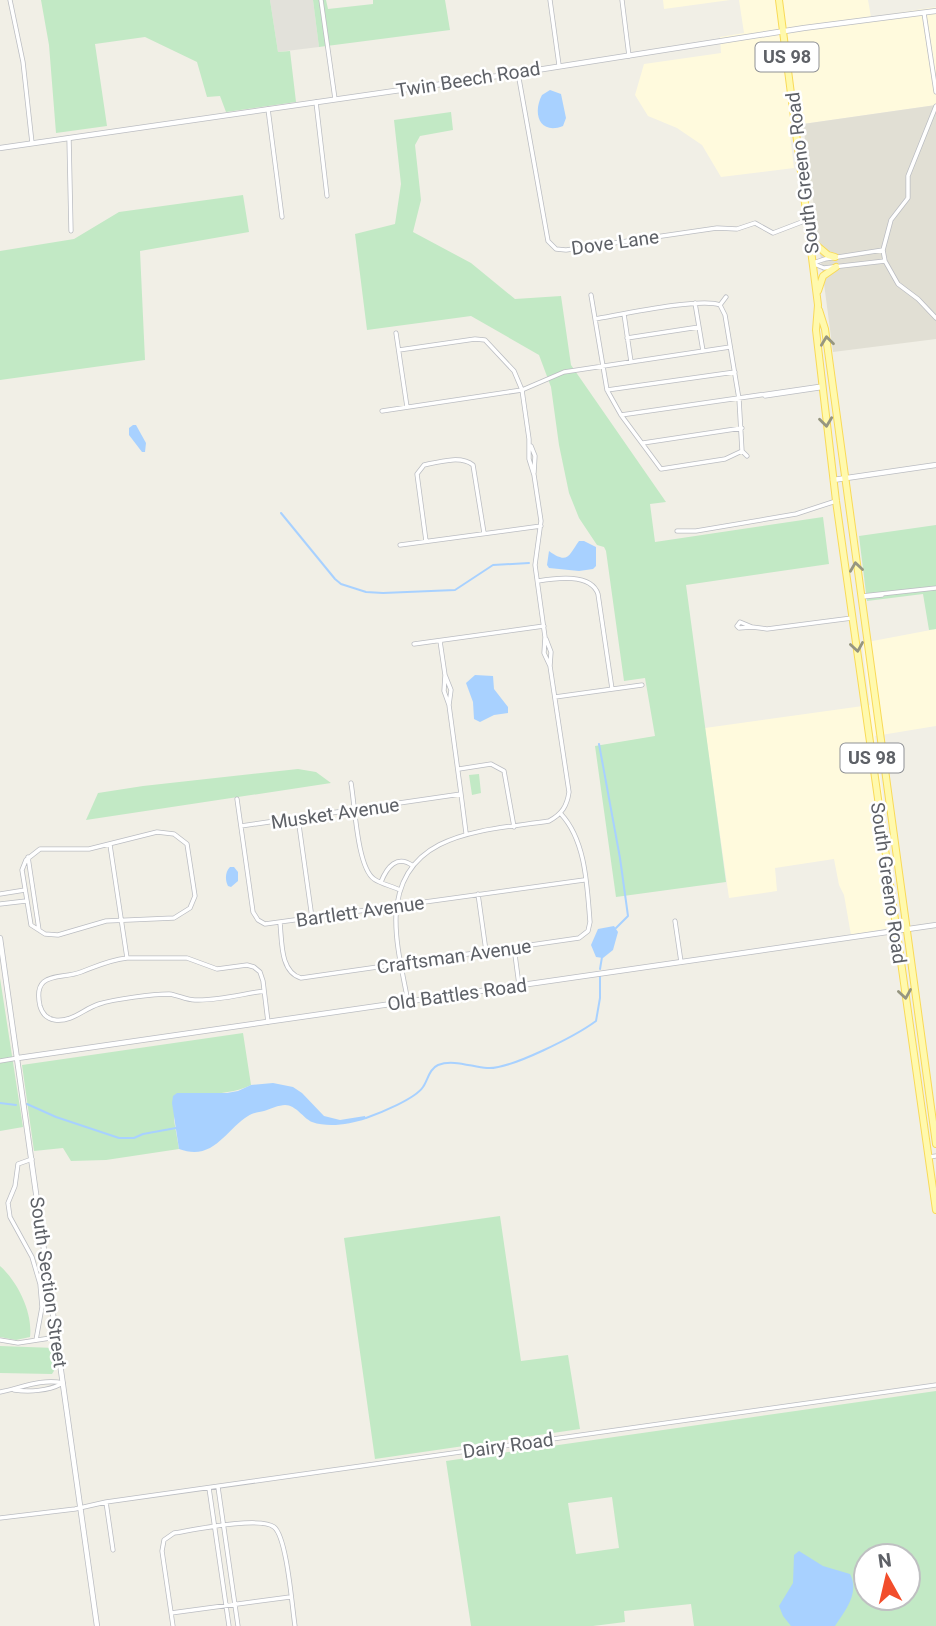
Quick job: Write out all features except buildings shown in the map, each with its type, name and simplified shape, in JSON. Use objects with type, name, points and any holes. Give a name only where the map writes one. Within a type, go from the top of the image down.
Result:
[{"type":"main road","name":"South Greeno Road","points":[[779,0],[816,296],[825,329],[936,1144]]},
{"type":"main road","points":[[810,239],[828,256],[835,257]]},
{"type":"main road","points":[[816,296],[823,276],[836,267]]},
{"type":"main road","name":"South Greeno Road","points":[[818,305],[816,330],[833,481],[895,930],[932,1157],[936,1210]]},
{"type":"street","points":[[10,0],[24,72],[32,143]]},
{"type":"street","points":[[321,0],[335,99]]},
{"type":"street","points":[[550,0],[559,65]]},
{"type":"street","points":[[622,0],[629,56]]},
{"type":"street","name":"Twin Beech Road","points":[[0,148],[518,73],[784,31],[936,11]]},
{"type":"street","points":[[924,13],[936,92]]},
{"type":"street","name":"Dove Lane","points":[[518,73],[547,234],[550,244],[556,249],[566,250],[710,229],[737,229],[755,223],[773,233],[807,220]]},
{"type":"street","points":[[316,102],[327,196]]},
{"type":"street","points":[[936,106],[908,176],[908,198],[891,220],[883,250],[885,261],[898,284],[918,299],[936,318]]},
{"type":"street","points":[[268,109],[282,218]]},
{"type":"street","points":[[69,138],[71,231]]},
{"type":"street","points":[[813,263],[883,250]]},
{"type":"street","points":[[813,263],[824,268],[885,261]]},
{"type":"street","points":[[591,296],[607,390],[621,415],[661,469],[725,459],[742,452]]},
{"type":"street","points":[[720,305],[726,297]]},
{"type":"street","points":[[595,318],[695,303],[713,302],[720,305],[725,315],[739,399],[742,452]]},
{"type":"street","points":[[695,303],[702,351]]},
{"type":"street","points":[[624,314],[631,362]]},
{"type":"street","points":[[627,338],[699,327]]},
{"type":"street","points":[[396,333],[407,408]]},
{"type":"street","points":[[399,350],[475,339],[485,340],[514,371],[522,390],[529,439],[535,456],[534,475],[541,526],[536,558],[538,581],[545,637],[551,652],[550,666],[569,792],[568,801],[561,814],[549,821],[466,833],[431,850],[413,866],[400,890],[397,928],[408,1002]]},
{"type":"street","points":[[383,411],[522,390],[557,373],[730,347]]},
{"type":"street","points":[[607,390],[734,372]]},
{"type":"street","points":[[621,415],[814,390],[822,386]]},
{"type":"street","points":[[643,443],[742,428]]},
{"type":"street","points":[[742,452],[747,456]]},
{"type":"street","points":[[426,541],[417,474],[424,465],[464,459],[472,465],[484,533]]},
{"type":"street","points":[[833,481],[936,465]]},
{"type":"street","points":[[677,531],[696,531],[796,514],[836,501]]},
{"type":"street","points":[[400,545],[541,526]]},
{"type":"street","points":[[538,581],[586,580],[594,585],[598,594],[612,689]]},
{"type":"street","points":[[860,597],[936,588]]},
{"type":"street","points":[[752,627],[767,629],[852,618]]},
{"type":"street","points":[[414,645],[544,626]]},
{"type":"street","points":[[440,641],[445,675],[451,690],[449,705],[466,833]]},
{"type":"street","points":[[555,698],[642,685]]},
{"type":"street","points":[[867,721],[877,720]]},
{"type":"street","points":[[459,769],[491,764],[504,771],[514,827]]},
{"type":"street","points":[[351,783],[362,859],[373,878],[400,890]]},
{"type":"street","name":"Musket Avenue","points":[[241,826],[461,794]]},
{"type":"street","name":"Bartlett Avenue","points":[[237,799],[253,912],[258,920],[265,924],[584,879]]},
{"type":"street","name":"Craftsman Avenue","points":[[280,923],[286,966],[295,976],[306,977],[578,939],[589,929],[590,919],[581,853],[572,829],[561,814]]},
{"type":"street","points":[[298,818],[312,918]]},
{"type":"street","points":[[157,832],[167,832],[185,840],[195,900],[185,913],[168,919],[92,923],[58,935],[45,934],[31,925],[23,865],[28,858],[35,851],[47,848],[85,849],[110,845],[157,832]]},
{"type":"street","points":[[110,845],[127,958]]},
{"type":"street","points":[[28,858],[39,930]]},
{"type":"street","points":[[381,882],[386,870],[396,862],[405,861],[413,866]]},
{"type":"street","points":[[0,894],[33,892]]},
{"type":"street","points":[[478,894],[486,951]]},
{"type":"street","points":[[0,904],[26,901]]},
{"type":"street","points":[[675,921],[681,962]]},
{"type":"street","name":"Old Battles Road","points":[[18,1058],[936,925]]},
{"type":"street","name":"South Section Street","points":[[0,938],[97,1626]]},
{"type":"street","points":[[514,947],[519,985]]},
{"type":"street","points":[[264,991],[195,1000],[171,994],[116,1001],[100,1004],[75,1017],[61,1019],[51,1019],[43,1013],[39,996],[46,979],[80,972],[105,962],[127,958],[187,958],[217,969],[250,966],[260,972],[264,991],[268,1022]]},
{"type":"street","points":[[0,1061],[18,1058]]},
{"type":"street","points":[[32,1159],[18,1164],[15,1186],[8,1203],[10,1217],[32,1257],[40,1284],[42,1307],[36,1340]]},
{"type":"street","points":[[0,1340],[18,1343],[57,1337]]},
{"type":"street","points":[[0,1392],[54,1381],[63,1383]]},
{"type":"street","name":"Dairy Road","points":[[0,1518],[936,1385]]},
{"type":"street","points":[[218,1486],[239,1626]]},
{"type":"street","points":[[209,1488],[229,1626]]},
{"type":"street","points":[[106,1502],[113,1550]]},
{"type":"street","points":[[173,1626],[162,1551],[164,1540],[174,1533],[258,1521],[275,1527],[282,1540],[295,1626]]},
{"type":"street","points":[[171,1613],[290,1597]]},
{"type":"shaded area","points":[[270,0],[313,0],[319,47],[278,52]]},
{"type":"shaded area","points":[[663,0],[730,0],[664,9]]},
{"type":"shaded area","points":[[739,0],[868,0],[871,17],[936,7],[936,105],[789,126],[794,168],[721,177],[702,145],[677,128],[648,116],[635,95],[644,64],[721,53],[720,37],[744,33]]},
{"type":"shaded area","points":[[936,105],[936,339],[833,352],[803,124]]},
{"type":"shaded area","points":[[936,629],[936,726],[875,736],[900,926],[851,935],[834,859],[775,868],[777,891],[729,898],[705,728],[870,705],[862,643]]},
{"type":"green space","points":[[41,0],[270,0],[278,52],[290,51],[296,102],[226,112],[220,96],[207,97],[197,62],[145,37],[95,44],[107,126],[56,133],[49,45]]},
{"type":"green space","points":[[313,0],[326,0],[328,9],[373,4],[373,0],[445,0],[450,30],[319,47]]},
{"type":"green space","points":[[451,112],[453,130],[420,136],[415,145],[421,200],[413,232],[471,263],[515,299],[561,296],[571,365],[666,502],[650,504],[655,542],[823,517],[829,564],[686,585],[726,882],[616,897],[595,746],[655,736],[645,678],[624,681],[606,551],[604,547],[597,545],[579,518],[569,493],[551,387],[539,355],[471,316],[367,330],[355,234],[395,224],[401,184],[394,120]]},
{"type":"green space","points":[[243,195],[249,232],[140,251],[145,360],[0,380],[0,251],[74,239],[119,212]]},
{"type":"green space","points":[[936,525],[936,629],[929,630],[923,594],[867,601],[859,536]]},
{"type":"green space","points":[[298,769],[316,772],[331,783],[86,820],[98,793]]},
{"type":"green space","points":[[479,774],[481,793],[472,795],[469,775]]},
{"type":"green space","points":[[0,978],[23,1127],[0,1131]]},
{"type":"green space","points":[[243,1033],[251,1085],[224,1093],[177,1093],[174,1120],[179,1149],[106,1160],[71,1161],[63,1148],[34,1151],[22,1065]]},
{"type":"green space","points":[[500,1216],[521,1361],[568,1355],[580,1429],[375,1459],[344,1238]]},
{"type":"green space","points":[[0,1266],[13,1280],[23,1298],[29,1318],[30,1337],[16,1340],[0,1337]]},
{"type":"green space","points":[[0,1346],[55,1348],[57,1366],[52,1374],[0,1373]]},
{"type":"green space","points":[[936,1391],[936,1626],[694,1626],[691,1604],[624,1611],[625,1622],[593,1626],[471,1626],[446,1461]],"holes":[[[612,1497],[619,1548],[576,1554],[568,1503]]]},
{"type":"water","points":[[550,90],[561,94],[566,118],[563,126],[555,128],[544,125],[538,116],[542,95]]},
{"type":"water","points":[[136,425],[146,443],[145,452],[142,452],[129,435],[129,428]]},
{"type":"water","points":[[579,541],[596,547],[596,566],[593,569],[579,571],[549,568],[549,551],[560,557],[567,557]]},
{"type":"water","points":[[475,675],[493,676],[494,689],[508,707],[508,713],[494,715],[480,722],[474,719],[473,702],[466,683]]},
{"type":"water","points":[[230,867],[234,867],[238,872],[238,881],[231,887],[226,879]]},
{"type":"water","points":[[614,926],[618,932],[613,950],[603,958],[596,957],[591,945],[598,929]]},
{"type":"water","points":[[273,1083],[293,1087],[324,1116],[340,1120],[365,1116],[366,1119],[339,1125],[319,1124],[312,1122],[293,1107],[283,1105],[250,1115],[210,1148],[191,1152],[179,1149],[172,1103],[173,1096],[177,1093],[227,1093],[251,1085]]},
{"type":"water","points":[[799,1551],[823,1566],[850,1574],[852,1595],[835,1626],[791,1626],[783,1616],[779,1606],[793,1583],[794,1555]]},
{"type":"waterway","points":[[281,513],[335,579],[341,584],[366,592],[455,590],[493,565],[529,563]]},
{"type":"waterway","points":[[599,744],[628,916],[616,928]]},
{"type":"waterway","points":[[600,969],[602,957]]},
{"type":"waterway","points":[[366,1118],[419,1092],[438,1065],[450,1063],[498,1067],[559,1043],[587,1027],[596,1021],[600,976]]},
{"type":"waterway","points":[[0,1103],[16,1105]]},
{"type":"waterway","points":[[27,1104],[56,1117],[119,1138],[134,1138],[176,1128]]}]
